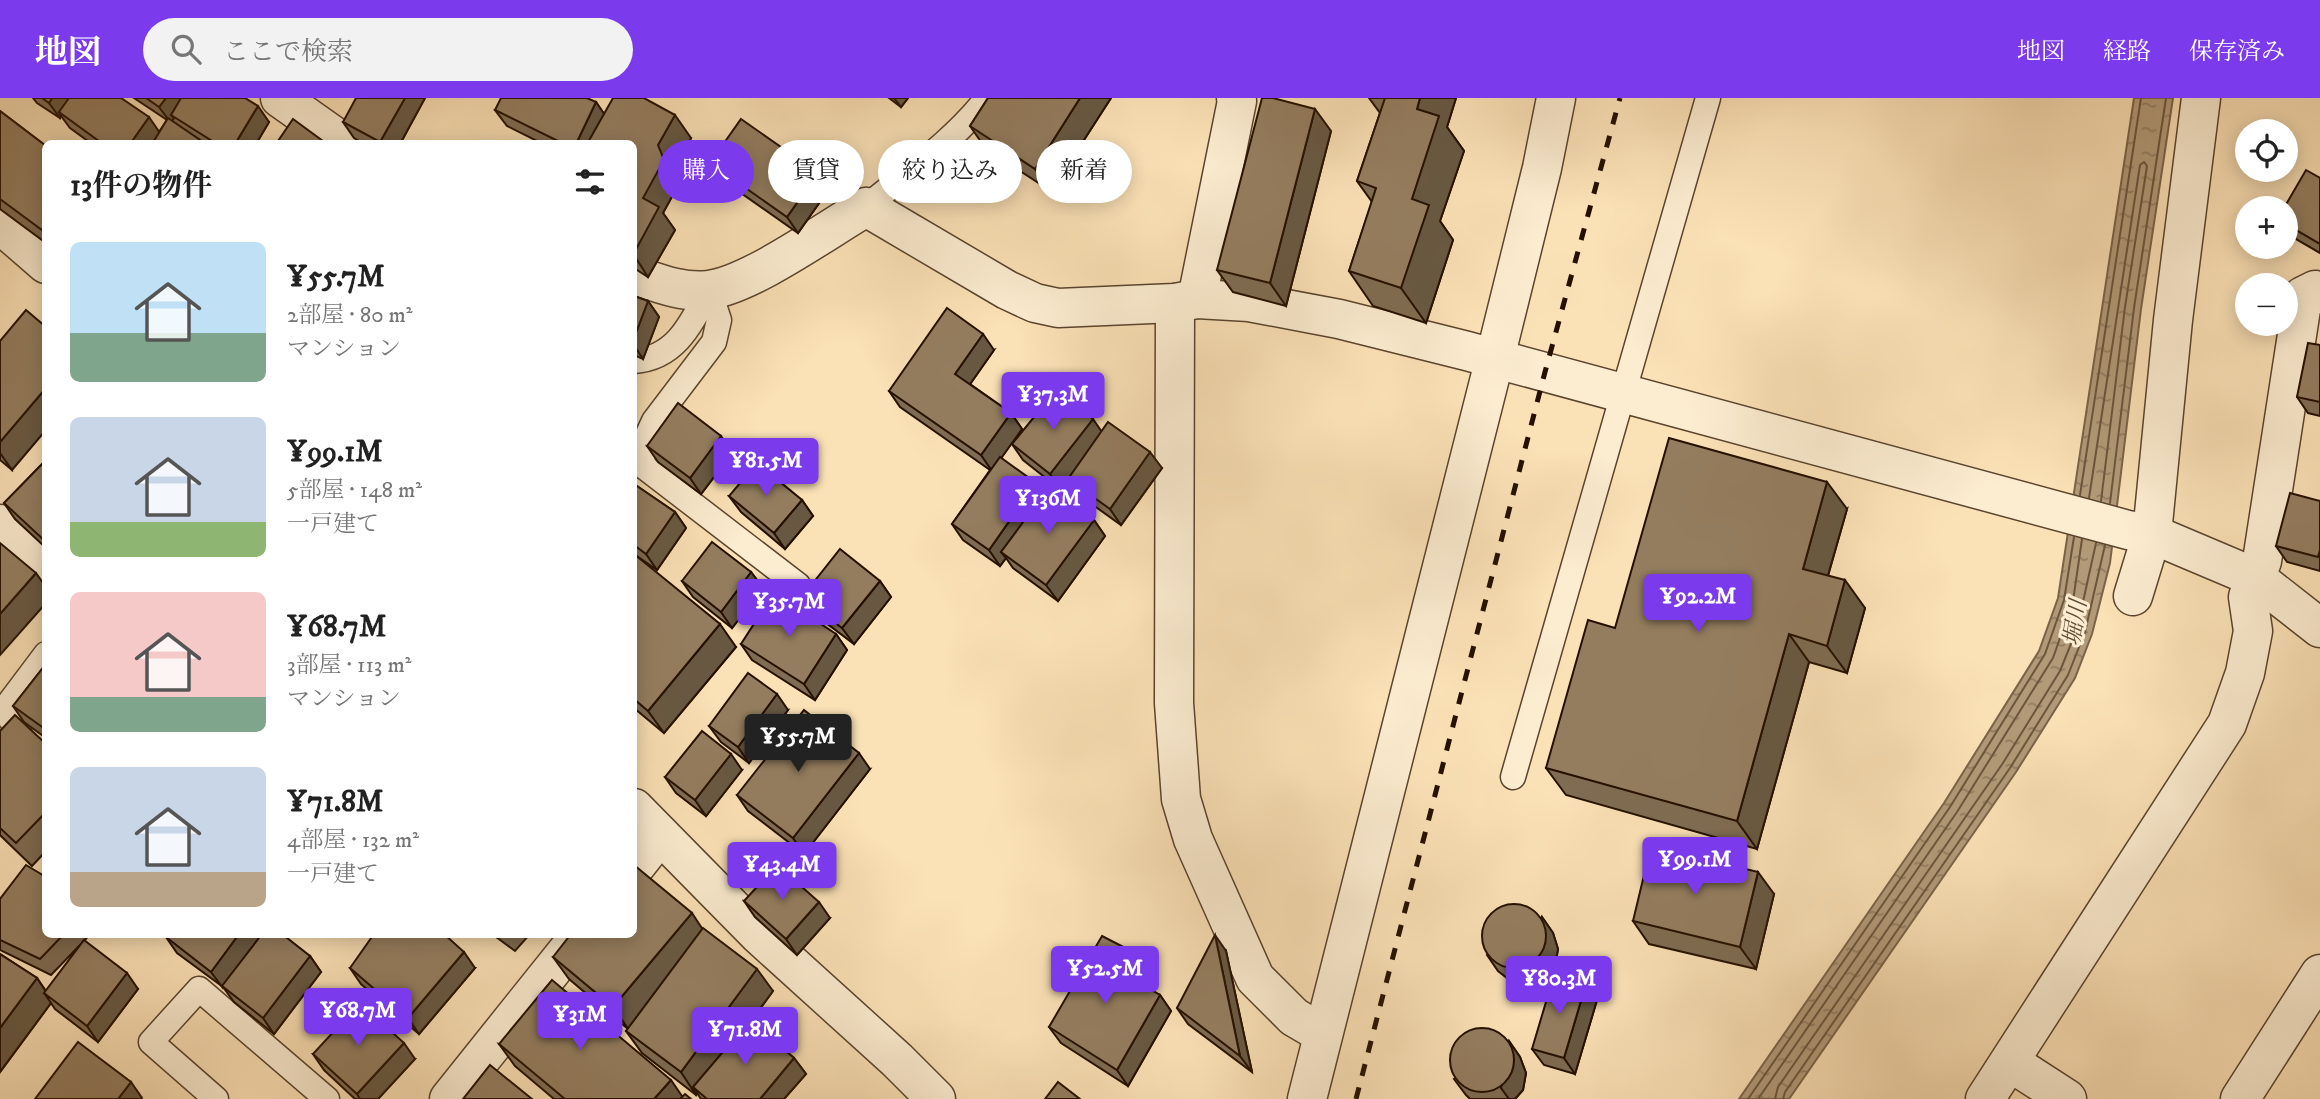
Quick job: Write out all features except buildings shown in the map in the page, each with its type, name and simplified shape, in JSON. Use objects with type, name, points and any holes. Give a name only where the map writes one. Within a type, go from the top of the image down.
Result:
[{"type":"street","points":[[1236,98],[1186,301],[1174,703],[1181,799],[1192,839],[1255,978],[1294,1017],[1324,1034]]},
{"type":"street","points":[[1307,1099],[1495,358],[1542,168],[1556,98]]},
{"type":"street","points":[[2133,596],[2140,532],[2173,320],[2201,98]]},
{"type":"street","points":[[298,104],[340,140]]},
{"type":"street","points":[[637,276],[680,290],[709,290],[729,285],[866,207],[1007,290],[1035,303],[1058,308],[1186,301],[1249,302],[1339,319],[1495,358],[2140,532],[2256,578],[2320,628]]},
{"type":"street","points":[[0,224],[42,261]]},
{"type":"street","points":[[1985,1099],[2227,724],[2247,663],[2253,631],[2248,597],[2262,561],[2303,296],[2315,290],[2320,294]]},
{"type":"street","points":[[0,524],[42,561]]},
{"type":"street","points":[[637,811],[759,935],[897,1060],[936,1099]]},
{"type":"street","points":[[637,864],[660,835]]},
{"type":"street","points":[[449,1099],[578,938]]},
{"type":"street","points":[[2240,1099],[2320,974]]},
{"type":"street","points":[[2010,1062],[2067,1099]]},
{"type":"lane","points":[[866,207],[977,112],[987,98]]},
{"type":"lane","points":[[1513,777],[1709,98]]},
{"type":"lane","points":[[637,360],[665,354],[690,326],[709,290]]},
{"type":"lane","points":[[709,290],[719,320],[714,342],[654,421],[642,447],[643,466],[798,585]]},
{"type":"lane","points":[[19,731],[4,710],[42,659]]},
{"type":"lane","points":[[216,1099],[151,1042],[199,989],[327,1099]]},
{"type":"water","name":"堀川","points":[[2134,98],[2173,98],[2141,309],[2110,563],[2092,634],[2075,678],[2016,772],[1789,1099],[1739,1099],[1944,803],[2039,651],[2058,598]]},
{"type":"railway","points":[[1356,1099],[1545,372],[1620,98]]}]
